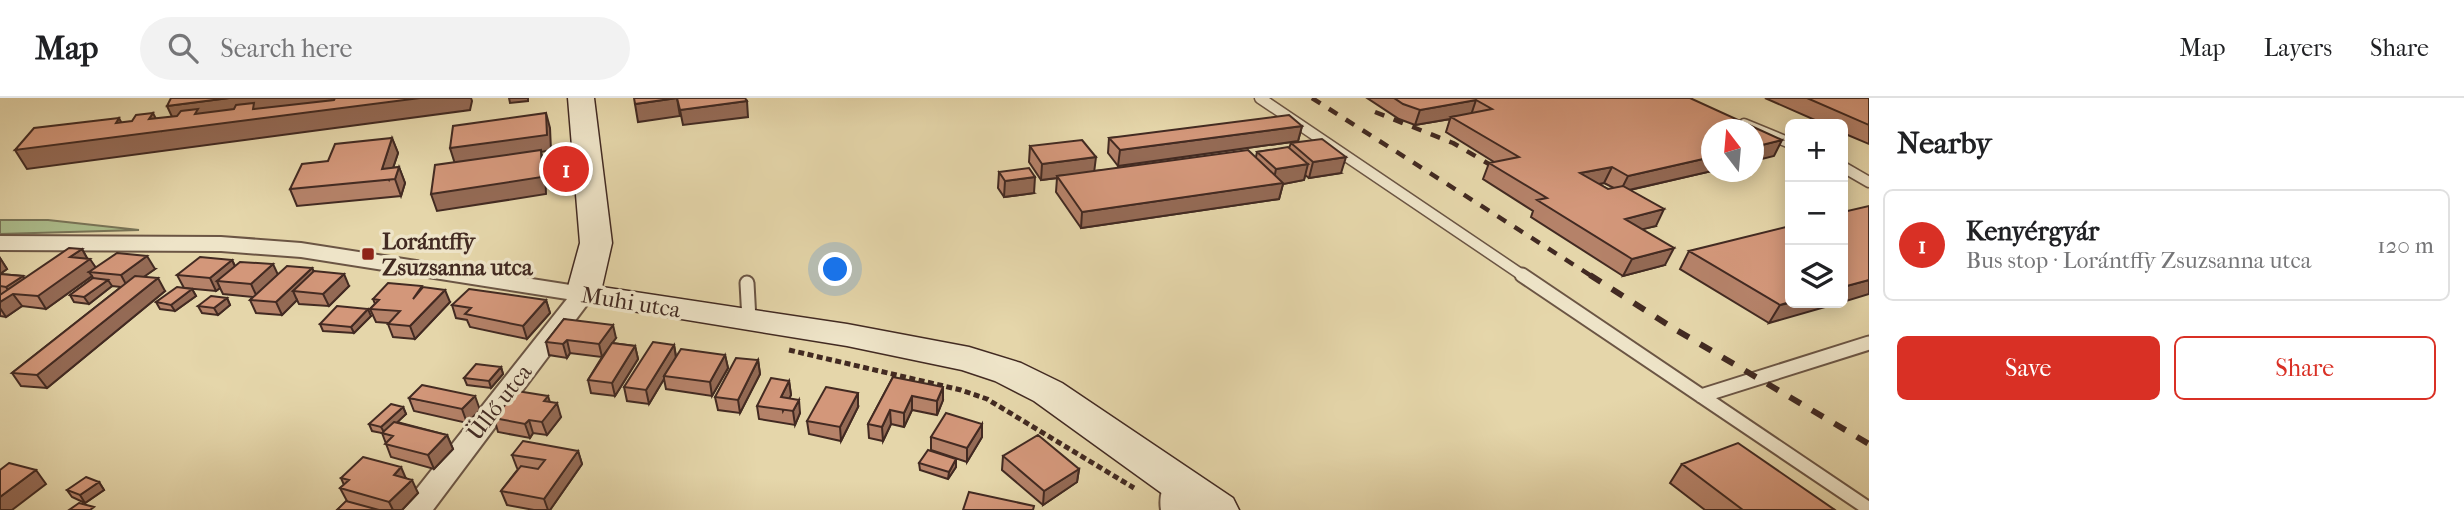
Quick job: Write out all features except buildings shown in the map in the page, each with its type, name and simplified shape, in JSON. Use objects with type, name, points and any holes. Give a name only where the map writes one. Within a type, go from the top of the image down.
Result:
[{"type":"main road","points":[[580,98],[596,243],[583,294]]},
{"type":"main road","name":"Muhi utca","points":[[583,294],[969,359],[1009,372],[1048,392],[1178,497],[1217,510]]},
{"type":"street","name":"Muhi utca","points":[[0,243],[221,244],[301,250],[583,294]]},
{"type":"street","name":"Üllő utca","points":[[416,510],[583,294]]},
{"type":"lane","points":[[1260,98],[1869,509]]},
{"type":"lane","points":[[1764,133],[1785,141]]},
{"type":"lane","points":[[1848,170],[1869,182]]},
{"type":"lane","points":[[747,283],[749,320]]},
{"type":"lane","points":[[1701,396],[1869,343]]},
{"type":"path","points":[[785,349],[961,390],[987,399],[1140,490],[1178,497]]},
{"type":"green space","points":[[0,220],[48,220],[139,230],[0,234]]},
{"type":"railway","points":[[1312,98],[1593,277]]},
{"type":"railway","points":[[1375,112],[1453,143],[1506,174]]},
{"type":"railway","points":[[1590,275],[1673,328],[1869,444]]},
{"type":"place","name":"Kenyérgyár","points":[[566,169]]},
{"type":"place","name":"Lorántffy Zsuzsanna utca","points":[[368,254]]}]
